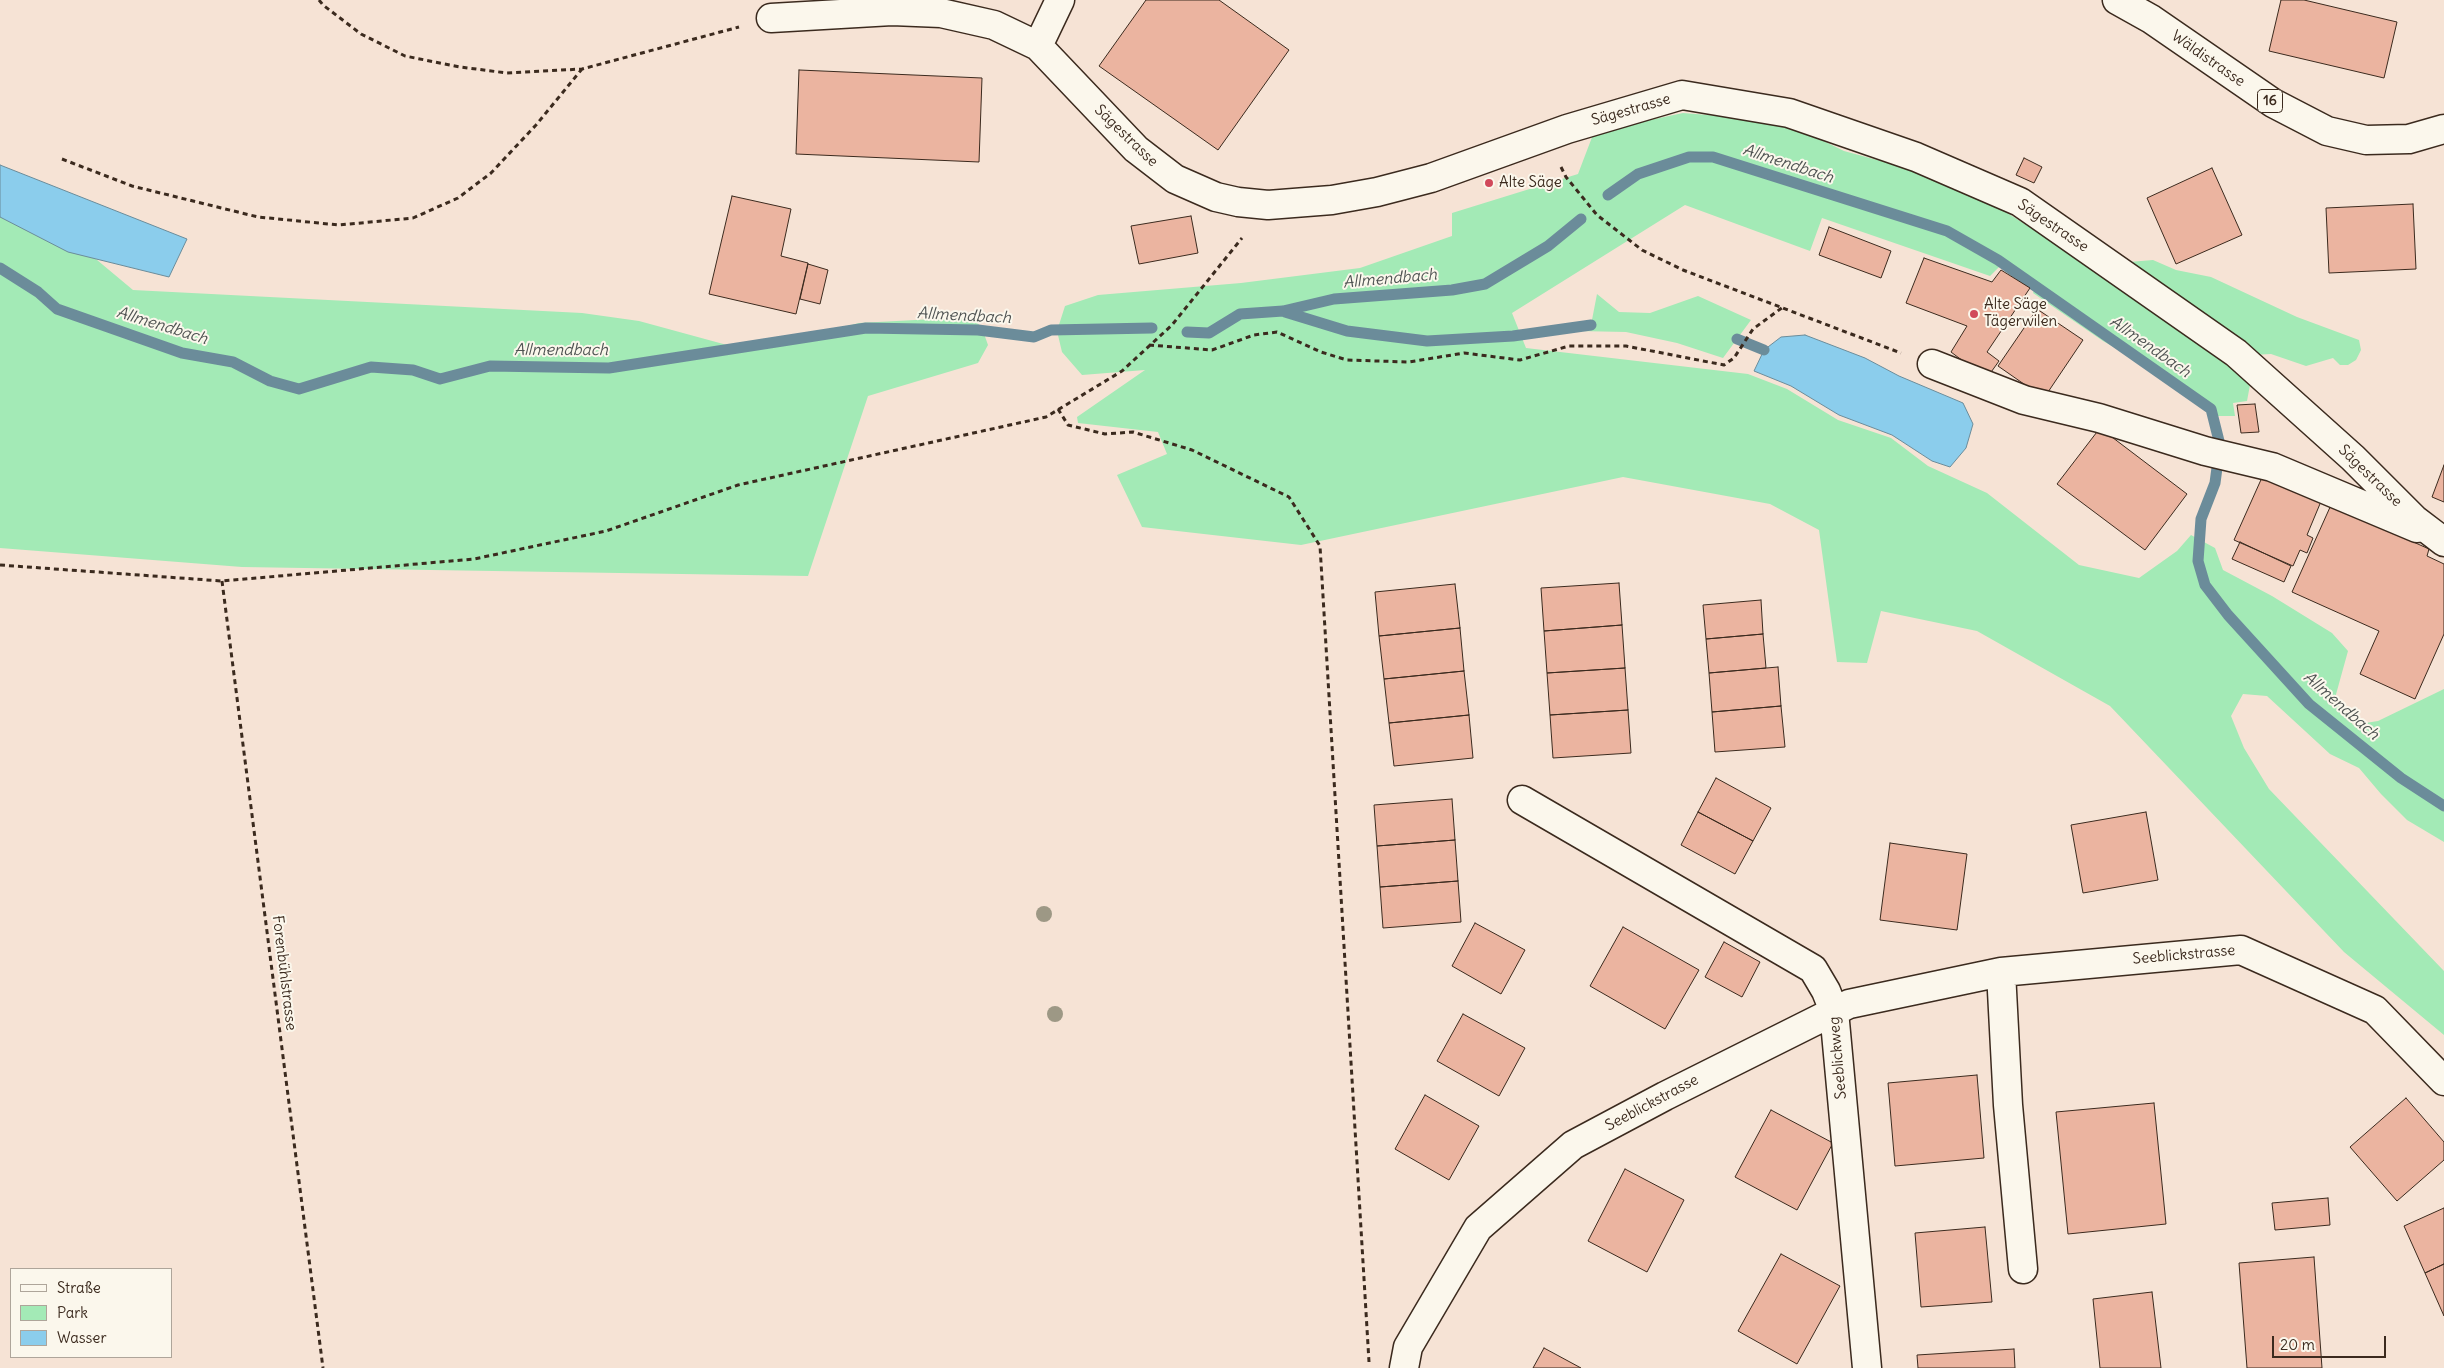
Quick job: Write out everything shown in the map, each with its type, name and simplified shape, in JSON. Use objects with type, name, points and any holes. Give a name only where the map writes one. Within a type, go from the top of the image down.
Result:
[{"type":"street","points":[[1038,46],[1060,0]]},
{"type":"street","name":"Wäldistrasse","points":[[2117,0],[2151,19],[2273,103],[2327,131],[2366,140],[2409,139],[2444,130]]},
{"type":"street","name":"Sägestrasse","points":[[771,18],[892,11],[941,13],[994,25],[1038,46],[1130,143],[1162,170],[1195,189],[1216,197],[1238,202],[1268,205],[1332,200],[1377,192],[1431,178],[1557,132],[1682,95],[1790,113],[1916,156],[2020,202],[2236,353],[2353,458],[2403,509],[2438,538]]},
{"type":"street","name":"Sägestrasse","points":[[1932,364],[2024,400],[2100,418],[2205,451],[2272,467],[2438,538]]},
{"type":"street","name":"Seeblickweg","points":[[1522,800],[1813,969],[1826,991],[1834,1011],[1867,1368]]},
{"type":"street","name":"Seeblickstrasse","points":[[1404,1368],[1408,1347],[1478,1228],[1573,1145],[1665,1096],[1849,1004],[2001,972],[2241,950],[2375,1010],[2444,1081]]},
{"type":"street","points":[[2001,972],[2008,1105],[2023,1269]]},
{"type":"path","points":[[319,0],[361,34],[405,56],[460,67],[507,73],[582,69],[771,18]]},
{"type":"path","points":[[62,159],[132,186],[258,217],[339,225],[413,218],[458,198],[491,173],[536,125],[582,69]]},
{"type":"path","points":[[1557,132],[1566,177],[1597,214],[1642,250],[1683,270],[1932,364]]},
{"type":"path","points":[[0,565],[222,581],[474,559],[606,531],[738,485],[1046,417],[1122,371],[1172,325],[1268,205]]},
{"type":"path","points":[[1149,345],[1212,350],[1254,335],[1277,332],[1321,352],[1347,360],[1409,362],[1464,353],[1520,360],[1569,346],[1626,346],[1724,365],[1734,358],[1753,329],[1783,307]]},
{"type":"path","points":[[1058,409],[1068,425],[1105,434],[1134,432],[1192,450],[1290,497],[1320,546],[1360,1232],[1370,1368]]},
{"type":"path","name":"Forenbühlstrasse","points":[[222,581],[323,1368]]},
{"type":"green space","points":[[1683,113],[1783,121],[1844,151],[1914,170],[2001,209],[2083,261],[2129,262],[2153,260],[2176,270],[2211,277],[2297,317],[2359,340],[2361,350],[2356,360],[2348,365],[2340,365],[2333,358],[2306,366],[2271,354],[2252,355],[2252,374],[2247,401],[2233,403],[2235,416],[2211,416],[2195,393],[2103,341],[2033,293],[2036,285],[2000,266],[1990,276],[1822,218],[1810,251],[1685,205],[1512,313],[1526,348],[1748,374],[1787,389],[1838,420],[1891,438],[1928,466],[1987,493],[2079,565],[2139,578],[2177,551],[2191,535],[2215,548],[2223,570],[2272,596],[2332,633],[2348,651],[2335,698],[2353,725],[2378,721],[2444,689],[2444,842],[2407,820],[2359,768],[2330,754],[2267,696],[2243,694],[2231,716],[2244,748],[2269,789],[2444,971],[2444,1035],[2344,952],[2110,706],[1977,631],[1881,611],[1867,663],[1837,662],[1819,530],[1770,504],[1623,477],[1301,545],[1142,527],[1117,475],[1167,454],[1158,432],[1078,423],[1077,417],[1145,370],[1082,375],[1062,352],[1057,331],[1065,306],[1098,295],[1241,283],[1360,268],[1452,236],[1452,213],[1578,174],[1594,132]]},
{"type":"green space","points":[[0,179],[133,290],[582,313],[639,321],[749,351],[859,323],[972,317],[982,328],[988,345],[978,363],[868,396],[808,576],[242,567],[0,548]]},
{"type":"green space","points":[[1597,294],[1619,312],[1650,313],[1698,296],[1751,320],[1723,358],[1677,343],[1626,332],[1578,331],[1591,325]]},
{"type":"water","points":[[0,165],[187,239],[169,277],[68,252],[0,217]]},
{"type":"water","points":[[1805,335],[1865,358],[1899,376],[1963,403],[1973,424],[1966,448],[1950,467],[1932,461],[1892,435],[1839,415],[1791,386],[1754,371],[1764,350],[1781,337]]},
{"type":"building","points":[[1146,0],[1219,0],[1289,50],[1218,150],[1099,66]]},
{"type":"building","points":[[2281,0],[2304,0],[2397,22],[2384,78],[2269,51]]},
{"type":"building","points":[[799,70],[982,78],[979,162],[796,154]]},
{"type":"building","points":[[2024,158],[2042,167],[2034,183],[2016,175]]},
{"type":"building","points":[[2212,168],[2242,235],[2176,264],[2147,198]]},
{"type":"building","points":[[732,196],[791,209],[781,256],[808,263],[796,314],[709,294]]},
{"type":"building","points":[[2413,204],[2416,269],[2329,273],[2326,208]]},
{"type":"building","points":[[1191,216],[1198,253],[1139,264],[1131,226]]},
{"type":"building","points":[[1829,227],[1891,251],[1881,278],[1819,255]]},
{"type":"building","name":"Alte Säge Tägerwilen","points":[[1924,258],[1992,282],[2001,270],[2030,288],[1987,352],[1999,361],[1989,375],[1977,366],[1975,370],[1951,352],[1967,326],[1906,303]]},
{"type":"building","points":[[808,264],[828,270],[820,304],[800,299]]},
{"type":"building","points":[[2037,309],[2083,340],[2044,398],[1998,366]]},
{"type":"building","points":[[2255,404],[2259,432],[2241,433],[2237,405]]},
{"type":"building","points":[[2100,428],[2187,494],[2145,550],[2057,484]]},
{"type":"building","points":[[2444,465],[2444,502],[2432,497]]},
{"type":"building","points":[[2264,473],[2322,499],[2307,535],[2313,538],[2307,553],[2300,550],[2293,566],[2234,540]]},
{"type":"building","points":[[2331,505],[2429,549],[2427,556],[2444,564],[2444,634],[2415,699],[2360,674],[2379,631],[2292,592]]},
{"type":"building","points":[[2240,542],[2291,566],[2284,582],[2232,559]]},
{"type":"building","points":[[1619,583],[1622,625],[1544,631],[1541,588]]},
{"type":"building","points":[[1455,584],[1460,628],[1379,636],[1375,592]]},
{"type":"building","points":[[1761,600],[1763,634],[1706,639],[1703,605]]},
{"type":"building","points":[[1622,625],[1625,668],[1547,673],[1544,631]]},
{"type":"building","points":[[1460,628],[1464,671],[1384,679],[1379,636]]},
{"type":"building","points":[[1763,634],[1766,668],[1709,673],[1706,639]]},
{"type":"building","points":[[1778,667],[1781,706],[1712,712],[1709,673]]},
{"type":"building","points":[[1625,668],[1628,710],[1550,715],[1547,673]]},
{"type":"building","points":[[1464,671],[1469,715],[1389,723],[1384,679]]},
{"type":"building","points":[[1781,706],[1785,747],[1715,752],[1712,712]]},
{"type":"building","points":[[1628,710],[1631,753],[1553,758],[1550,715]]},
{"type":"building","points":[[1469,715],[1473,758],[1394,766],[1389,723]]},
{"type":"building","points":[[1716,778],[1771,808],[1753,841],[1698,812]]},
{"type":"building","points":[[1452,799],[1455,840],[1377,846],[1374,805]]},
{"type":"building","points":[[1698,812],[1753,841],[1735,874],[1681,845]]},
{"type":"building","points":[[2146,812],[2158,880],[2083,893],[2071,825]]},
{"type":"building","points":[[1455,840],[1458,881],[1380,887],[1377,846]]},
{"type":"building","points":[[1890,843],[1967,854],[1957,930],[1880,920]]},
{"type":"building","points":[[1458,881],[1461,922],[1383,928],[1380,887]]},
{"type":"building","points":[[1475,923],[1525,950],[1501,994],[1452,966]]},
{"type":"building","points":[[1623,927],[1699,970],[1665,1029],[1590,986]]},
{"type":"building","points":[[1724,942],[1760,962],[1742,997],[1705,977]]},
{"type":"building","points":[[1463,1014],[1525,1048],[1499,1096],[1437,1061]]},
{"type":"building","points":[[1977,1075],[1984,1158],[1895,1166],[1888,1083]]},
{"type":"building","points":[[1425,1095],[1479,1126],[1449,1180],[1395,1149]]},
{"type":"building","points":[[2406,1098],[2444,1142],[2444,1160],[2397,1201],[2350,1147]]},
{"type":"building","points":[[2154,1103],[2166,1224],[2068,1234],[2056,1112]]},
{"type":"building","points":[[1771,1110],[1833,1143],[1797,1210],[1735,1177]]},
{"type":"building","points":[[1625,1169],[1684,1200],[1647,1272],[1588,1241]]},
{"type":"building","points":[[2328,1198],[2330,1225],[2275,1230],[2272,1203]]},
{"type":"building","points":[[2444,1208],[2444,1264],[2425,1273],[2404,1226]]},
{"type":"building","points":[[1985,1227],[1992,1302],[1921,1307],[1915,1233]]},
{"type":"building","points":[[1781,1254],[1840,1286],[1797,1364],[1738,1331]]},
{"type":"building","points":[[2314,1257],[2322,1368],[2247,1368],[2239,1263]]},
{"type":"building","points":[[2444,1264],[2444,1316],[2425,1273]]},
{"type":"building","points":[[2152,1292],[2161,1368],[2100,1368],[2093,1299]]},
{"type":"building","points":[[1544,1348],[1581,1368],[1533,1368]]},
{"type":"building","points":[[2014,1349],[2015,1368],[1918,1368],[1917,1355]]},
{"type":"waterway","name":"Allmendbach","points":[[1608,195],[1638,174],[1689,157],[1713,157],[1947,231],[1998,260],[2211,409],[2220,445],[2215,483],[2201,519],[2198,561],[2205,585],[2228,615],[2309,704],[2401,778],[2444,806]]},
{"type":"waterway","name":"Allmendbach","points":[[1187,332],[1209,333],[1240,314],[1283,311],[1334,299],[1452,290],[1485,284],[1548,246],[1581,219]]},
{"type":"waterway","name":"Allmendbach","points":[[0,268],[38,292],[57,309],[182,353],[233,362],[270,381],[299,389],[371,367],[413,370],[440,379],[490,366],[609,368],[866,328],[978,330],[1034,337],[1051,330],[1152,328]]},
{"type":"waterway","points":[[1285,312],[1347,331],[1427,341],[1513,336],[1591,325]]},
{"type":"waterway","points":[[1737,339],[1764,350]]},
{"type":"place","name":"Alte Säge","points":[[1489,183]]},
{"type":"place","name":"Alte Säge Tägerwilen","points":[[1974,314]]}]
